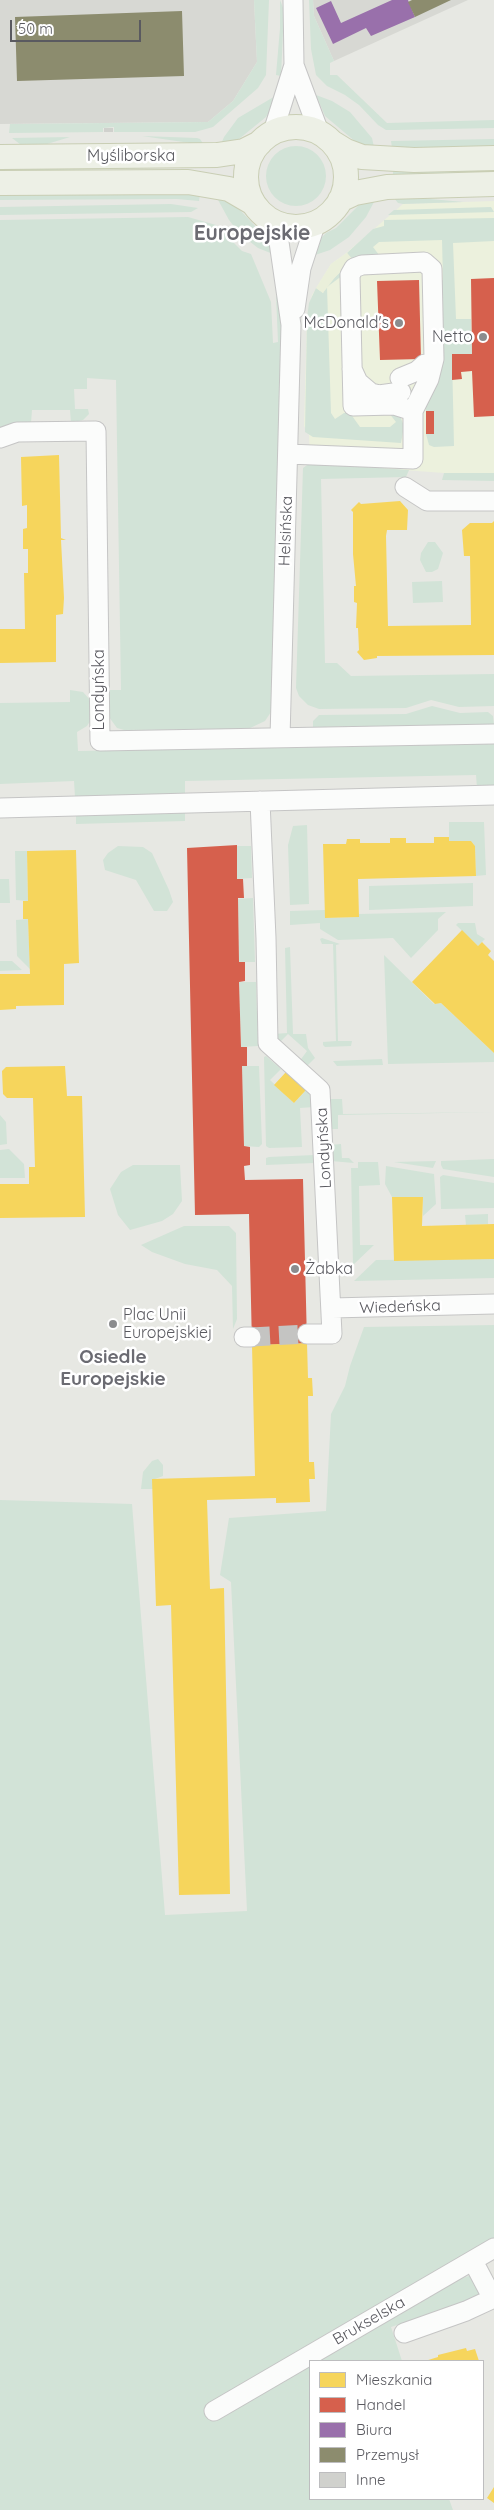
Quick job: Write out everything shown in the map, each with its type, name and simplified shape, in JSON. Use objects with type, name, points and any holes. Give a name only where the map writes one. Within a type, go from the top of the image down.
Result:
[{"type":"main road","points":[[326,137],[342,155],[346,170],[346,185],[340,200],[330,213],[316,222],[293,227],[272,221],[253,203],[247,188],[246,172],[251,156],[266,138],[296,127],[326,137],[346,152],[362,157],[414,160],[494,158]]},
{"type":"main road","name":"Myśliborska","points":[[0,157],[217,155],[244,151],[266,138]]},
{"type":"main road","name":"Myśliborska","points":[[0,183],[188,182],[229,189],[253,203]]},
{"type":"main road","points":[[340,200],[355,193],[387,187],[494,184]]},
{"type":"street","points":[[266,138],[294,65],[294,0]]},
{"type":"street","points":[[294,65],[326,137]]},
{"type":"street","name":"Helsińska","points":[[272,221],[279,242],[291,324],[280,738]]},
{"type":"street","name":"Helsińska","points":[[291,324],[302,268],[316,222]]},
{"type":"street","points":[[352,365],[355,378],[363,387],[400,385],[419,378],[425,364],[423,269],[416,263]]},
{"type":"street","points":[[288,454],[413,459],[413,411],[429,379],[434,359],[432,270],[427,263],[362,264],[352,271],[353,406],[394,405],[413,411]]},
{"type":"street","name":"Londyńska","points":[[0,438],[17,432],[96,431],[100,741],[494,734]]},
{"type":"street","points":[[405,487],[426,501],[494,501]]},
{"type":"street","points":[[0,808],[494,795]]},
{"type":"street","name":"Londyńska","points":[[260,801],[268,1043],[320,1090],[332,1308]]},
{"type":"street","name":"Wiedeńska","points":[[332,1308],[494,1304]]},
{"type":"street","points":[[306,1334],[332,1334],[332,1308]]},
{"type":"street","name":"Brukselska","points":[[214,2411],[494,2248]]},
{"type":"street","name":"Brukselska","points":[[404,2333],[493,2298],[473,2261]]},
{"type":"shaded area","points":[[0,0],[254,0],[257,62],[233,101],[208,122],[0,124]]},
{"type":"shaded area","points":[[254,0],[269,0],[266,75],[258,88],[213,127],[195,132],[114,132],[114,127],[103,128],[103,132],[9,133],[10,124],[208,122],[233,101],[257,62]]},
{"type":"shaded area","points":[[280,0],[284,10],[281,76],[276,75]]},
{"type":"shaded area","points":[[309,0],[313,0],[314,16],[334,61],[330,63],[330,75],[337,75],[387,123],[494,120],[494,128],[386,130],[378,125],[359,105],[327,86],[316,75],[311,49]]},
{"type":"shaded area","points":[[313,0],[468,0],[334,61],[314,16]]},
{"type":"shaded area","points":[[277,95],[266,117],[239,139],[221,144],[238,118]]},
{"type":"shaded area","points":[[316,95],[332,101],[350,112],[372,138],[374,147],[357,143],[325,116]]},
{"type":"shaded area","points":[[142,136],[197,138],[204,145]]},
{"type":"shaded area","points":[[70,137],[47,144],[21,145],[12,138]]},
{"type":"shaded area","points":[[494,139],[494,146],[409,149],[392,148],[391,141]]},
{"type":"shaded area","points":[[296,146],[313,151],[321,159],[326,176],[321,193],[313,201],[296,206],[279,201],[271,193],[266,176],[271,159],[279,151]]},
{"type":"shaded area","points":[[202,167],[0,171],[0,168]]},
{"type":"shaded area","points":[[494,168],[494,172],[393,175],[393,171]]},
{"type":"shaded area","points":[[160,192],[200,194],[199,201],[177,199],[0,200],[0,195]]},
{"type":"shaded area","points":[[408,197],[464,202],[403,204],[398,203],[394,198]]},
{"type":"shaded area","points":[[217,198],[234,204],[241,211],[269,241],[273,254],[258,248],[240,234],[229,220]]},
{"type":"shaded area","points":[[375,200],[366,217],[349,237],[330,250],[312,256],[320,239],[326,233],[336,228],[360,204]]},
{"type":"shaded area","points":[[494,201],[494,473],[444,473],[310,463],[309,435],[304,426],[307,318],[312,295],[331,264],[403,204]]},
{"type":"shaded area","points":[[171,204],[198,208],[191,212],[0,215],[0,207]]},
{"type":"shaded area","points":[[491,207],[494,212],[388,215],[394,210]]},
{"type":"shaded area","points":[[188,217],[216,225],[242,251],[251,254],[271,302],[273,343],[278,342],[276,295],[280,305],[282,343],[271,712],[265,721],[248,729],[124,730],[117,728],[109,717],[108,690],[121,690],[116,380],[87,378],[87,389],[74,389],[75,409],[88,409],[89,414],[83,420],[71,423],[70,410],[32,410],[31,423],[14,423],[0,430],[0,220]]},
{"type":"shaded area","points":[[494,218],[494,241],[453,243],[456,319],[471,319],[472,354],[452,355],[454,446],[434,447],[429,445],[426,434],[434,433],[434,411],[426,411],[425,393],[438,280],[443,280],[442,240],[379,242],[373,247],[379,255],[343,275],[327,287],[331,413],[335,419],[344,413],[350,413],[360,427],[390,427],[396,422],[389,413],[400,416],[404,426],[401,443],[313,437],[305,432],[307,318],[309,303],[316,288],[323,293],[326,286],[353,260],[347,253],[373,229],[384,226],[384,220]]},
{"type":"shaded area","points":[[310,463],[409,470],[406,477],[321,479],[325,663],[337,663],[351,676],[494,674],[494,706],[459,707],[431,700],[406,708],[319,709],[308,705],[299,696],[296,688],[303,468]]},
{"type":"shaded area","points":[[444,473],[494,473],[494,481],[442,480]]},
{"type":"shaded area","points":[[428,542],[435,542],[443,553],[438,569],[432,572],[426,572],[420,560],[421,553]]},
{"type":"shaded area","points":[[442,581],[443,602],[413,603],[412,582]]},
{"type":"shaded area","points":[[70,690],[83,692],[91,701],[92,718],[87,726],[77,732],[78,751],[494,744],[494,788],[477,788],[476,775],[185,781],[185,795],[75,797],[74,781],[0,784],[0,703],[70,702]]},
{"type":"shaded area","points":[[432,706],[460,713],[488,712],[493,716],[494,725],[313,727],[313,721],[319,715],[406,714]]},
{"type":"shaded area","points":[[185,808],[185,821],[76,824],[76,810]]},
{"type":"shaded area","points":[[449,822],[484,822],[486,875],[476,876],[475,846],[471,841],[449,841]]},
{"type":"shaded area","points":[[307,825],[309,904],[290,905],[288,845],[293,826]]},
{"type":"shaded area","points":[[118,846],[143,847],[152,853],[173,902],[167,911],[154,911],[136,880],[105,870],[103,860],[108,853]]},
{"type":"shaded area","points":[[237,846],[251,846],[252,878],[237,879]]},
{"type":"shaded area","points":[[15,851],[27,851],[28,901],[16,900]]},
{"type":"shaded area","points":[[0,879],[9,879],[10,903],[0,903]]},
{"type":"shaded area","points":[[473,883],[473,906],[369,910],[369,886]]},
{"type":"shaded area","points":[[253,898],[255,962],[239,962],[238,899]]},
{"type":"shaded area","points":[[325,910],[325,918],[358,917],[359,914],[446,912],[438,919],[438,930],[411,958],[393,938],[338,940],[320,929],[320,923],[290,925],[290,911]]},
{"type":"shaded area","points":[[28,919],[30,969],[17,956],[16,920]]},
{"type":"shaded area","points":[[458,923],[475,923],[477,934],[485,939],[478,946],[456,925]]},
{"type":"shaded area","points":[[320,939],[340,944],[336,945],[338,1041],[352,1041],[351,1046],[325,1047],[323,1045],[323,1042],[336,1041],[333,944],[322,944]]},
{"type":"shaded area","points":[[290,947],[293,1034],[306,1034],[308,1048],[315,1058],[307,1066],[299,1062],[307,1051],[288,1034],[278,1044],[274,1034],[287,1033],[285,948]]},
{"type":"shaded area","points":[[384,955],[434,1004],[441,1003],[494,1053],[494,1062],[388,1064]]},
{"type":"shaded area","points":[[0,961],[12,961],[22,970],[0,971]]},
{"type":"shaded area","points":[[239,982],[256,982],[258,1046],[241,1047]]},
{"type":"shaded area","points":[[266,1056],[281,1069],[270,1080],[294,1103],[308,1088],[314,1093],[314,1107],[300,1108],[302,1147],[269,1148],[266,1146],[264,1057]]},
{"type":"shaded area","points":[[382,1059],[383,1065],[337,1066],[333,1061]]},
{"type":"shaded area","points":[[242,1066],[259,1066],[262,1144],[259,1147],[244,1146]]},
{"type":"shaded area","points":[[329,1099],[342,1099],[343,1114],[494,1112],[338,1115],[338,1129],[330,1129]]},
{"type":"shaded area","points":[[0,1115],[6,1122],[7,1144],[0,1145]]},
{"type":"shaded area","points":[[341,1144],[342,1158],[349,1158],[354,1163],[331,1161],[330,1145]]},
{"type":"shaded area","points":[[9,1149],[24,1164],[25,1178],[0,1178],[0,1150]]},
{"type":"shaded area","points":[[315,1155],[314,1163],[266,1165],[266,1158],[269,1157]]},
{"type":"shaded area","points":[[494,1159],[494,1177],[443,1169],[441,1165],[441,1161]]},
{"type":"shaded area","points":[[436,1161],[433,1168],[394,1162]]},
{"type":"shaded area","points":[[358,1162],[378,1162],[380,1185],[359,1186],[360,1245],[374,1245],[353,1265],[351,1168],[358,1168]]},
{"type":"shaded area","points":[[133,1165],[180,1165],[182,1201],[173,1214],[162,1221],[130,1230],[118,1215],[110,1189],[121,1172]]},
{"type":"shaded area","points":[[386,1166],[434,1174],[436,1204],[423,1216],[423,1197],[392,1197],[385,1184]]},
{"type":"shaded area","points":[[443,1175],[494,1183],[494,1208],[441,1209],[440,1177]]},
{"type":"shaded area","points":[[488,1214],[488,1224],[466,1225],[465,1215]]},
{"type":"shaded area","points":[[184,1226],[229,1226],[236,1233],[237,1319],[233,1329],[232,1286],[217,1270],[185,1264],[152,1252],[141,1245]]},
{"type":"shaded area","points":[[494,1259],[494,1278],[354,1281],[376,1260]]},
{"type":"shaded area","points":[[494,1325],[494,2238],[291,2356],[455,2280],[469,2276],[476,2277],[481,2291],[475,2299],[391,2327],[402,2360],[309,2360],[309,2500],[449,2500],[453,2510],[0,2510],[0,1500],[132,1504],[165,1915],[247,1911],[231,1582],[220,1575],[229,1518],[326,1511],[331,1414],[345,1386],[364,1327]]},
{"type":"shaded area","points":[[158,1459],[163,1465],[163,1476],[155,1479],[154,1489],[141,1489],[143,1472],[152,1461]]},
{"type":"sand","points":[[347,253],[353,260],[336,276],[323,293],[316,288],[331,264]]},
{"type":"building: Mieszkania","points":[[59,455],[61,538],[66,540],[61,540],[64,598],[63,614],[56,615],[56,662],[0,663],[0,629],[25,629],[24,573],[28,573],[28,549],[23,549],[23,529],[27,528],[27,505],[22,506],[21,457]]},
{"type":"building: Mieszkania","points":[[400,501],[408,510],[407,530],[387,530],[386,536],[388,626],[471,625],[470,556],[464,556],[462,530],[470,523],[492,523],[494,521],[494,655],[377,656],[377,658],[364,660],[357,652],[359,650],[358,628],[356,628],[357,603],[354,602],[354,586],[356,586],[353,554],[353,512],[351,510],[359,502],[361,504]]},
{"type":"building: Mieszkania","points":[[434,837],[449,837],[449,841],[471,841],[475,846],[476,876],[358,879],[359,917],[325,918],[323,844],[346,844],[347,839],[360,839],[360,843],[390,843],[390,838],[406,838],[406,843],[434,843]]},
{"type":"building: Mieszkania","points":[[76,850],[79,963],[64,964],[64,1005],[16,1006],[16,1009],[0,1010],[0,974],[30,974],[28,919],[23,919],[23,901],[28,901],[27,851]]},
{"type":"building: Mieszkania","points":[[462,930],[478,946],[482,942],[491,951],[488,955],[494,961],[494,1053],[441,1003],[435,1004],[412,982]]},
{"type":"building: Mieszkania","points":[[65,1066],[67,1096],[82,1096],[85,1217],[0,1218],[0,1184],[29,1184],[29,1167],[35,1167],[33,1098],[7,1098],[3,1094],[2,1071],[6,1067]]},
{"type":"building: Mieszkania","points":[[286,1072],[306,1090],[294,1103],[274,1085]]},
{"type":"building: Mieszkania","points":[[392,1197],[423,1197],[422,1226],[494,1224],[494,1259],[394,1261]]},
{"type":"building: Mieszkania","points":[[307,1343],[308,1378],[312,1378],[313,1396],[308,1396],[309,1462],[314,1462],[315,1479],[309,1479],[310,1502],[276,1503],[276,1498],[207,1500],[210,1589],[224,1588],[230,1894],[179,1895],[171,1605],[156,1606],[152,1479],[255,1476],[252,1345]]},
{"type":"building: Mieszkania","points":[[466,2348],[467,2351],[475,2349],[479,2360],[428,2360],[438,2357],[438,2355]]},
{"type":"building: Mieszkania","points":[[494,2487],[494,2503],[487,2498]]},
{"type":"building: Handel","name":"Netto","points":[[494,278],[494,416],[474,417],[472,371],[461,372],[462,379],[452,380],[452,354],[472,354],[471,279]]},
{"type":"building: Handel","name":"McDonald's","points":[[419,280],[421,359],[380,360],[377,281]]},
{"type":"building: Handel","points":[[426,411],[434,411],[434,434],[426,434]]},
{"type":"building: Handel","points":[[237,845],[237,879],[243,879],[244,898],[238,898],[239,962],[245,962],[245,981],[239,982],[241,1047],[247,1047],[247,1066],[242,1066],[244,1146],[250,1147],[250,1165],[244,1166],[245,1180],[303,1179],[307,1343],[252,1345],[249,1214],[195,1215],[187,848]]},
{"type":"building: Biura","points":[[392,0],[408,0],[415,17],[371,36],[366,28],[333,44],[316,8],[331,1],[341,23]]},
{"type":"building: Przemysł","points":[[412,0],[451,0],[415,17],[408,2]]},
{"type":"building: Przemysł","points":[[182,11],[184,76],[17,81],[15,17]]},
{"type":"building: Inne","points":[[104,128],[113,128],[113,132],[104,132]]},
{"type":"tunnel","points":[[251,1337],[307,1334]]},
{"type":"place","name":"McDonald's","points":[[399,323]]},
{"type":"place","name":"Netto","points":[[483,337]]},
{"type":"place","name":"Żabka","points":[[295,1269]]},
{"type":"place","name":"Plac Unii Europejskiej","points":[[113,1324]]},
{"type":"district","name":"Europejskie","points":[[252,234]]},
{"type":"district","name":"Osiedle Europejskie","points":[[113,1368]]}]
